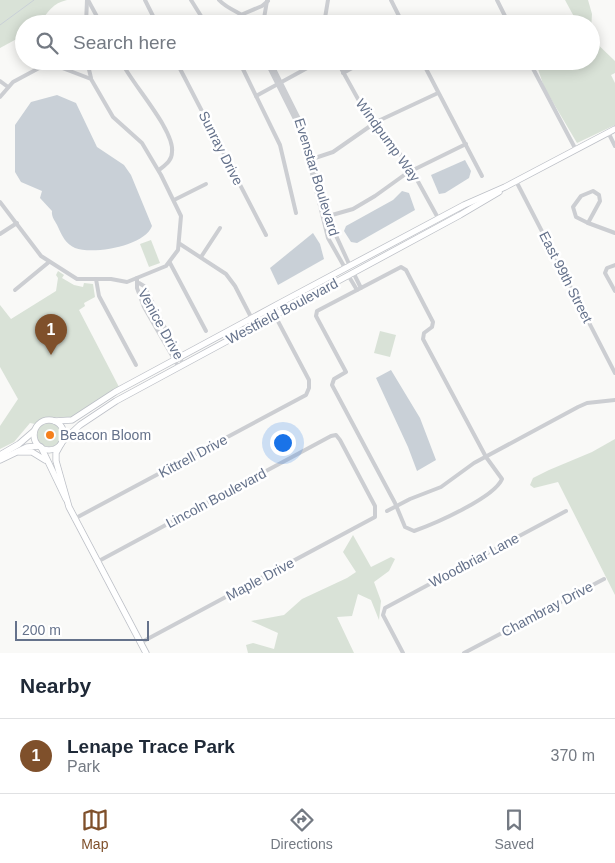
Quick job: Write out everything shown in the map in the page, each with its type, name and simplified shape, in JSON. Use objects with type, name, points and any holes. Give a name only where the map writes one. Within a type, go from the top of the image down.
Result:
[{"type":"main road","name":"Westfield Boulevard","points":[[62,443],[80,425],[109,405],[470,210],[516,181],[615,129]]},
{"type":"main road","name":"Westfield Boulevard","points":[[55,421],[72,420],[115,392],[252,318],[438,218],[486,194],[505,187]]},
{"type":"main road","points":[[0,455],[19,444],[44,420],[55,421],[64,430],[62,443],[56,458],[67,501]]},
{"type":"main road","points":[[35,429],[34,438],[67,501],[74,519],[146,653]]},
{"type":"main road","points":[[0,460],[27,447],[40,447],[52,450],[62,443]]},
{"type":"main road","points":[[15,452],[32,452],[48,463]]},
{"type":"street","points":[[87,15],[88,0]]},
{"type":"street","points":[[88,0],[96,15]]},
{"type":"street","points":[[145,0],[152,15]]},
{"type":"street","points":[[191,0],[200,15]]},
{"type":"street","points":[[219,0],[227,8],[243,14],[262,6],[268,1]]},
{"type":"street","points":[[326,15],[328,0]]},
{"type":"street","points":[[391,0],[398,15]]},
{"type":"street","points":[[497,0],[504,15]]},
{"type":"street","points":[[265,15],[268,1]]},
{"type":"street","points":[[0,97],[19,78],[35,70]]},
{"type":"street","points":[[71,70],[91,79]]},
{"type":"street","points":[[0,202],[41,256],[75,279],[127,282],[170,263],[180,244],[182,220],[174,200],[159,170],[142,143],[113,118],[91,79],[89,70]]},
{"type":"street","points":[[126,70],[132,83],[152,106],[171,143],[173,151],[170,160],[159,170]]},
{"type":"street","name":"Sunray Drive","points":[[181,70],[266,234]]},
{"type":"street","points":[[244,70],[280,145],[296,213]]},
{"type":"street","name":"Evenstar Boulevard","points":[[271,70],[279,83]]},
{"type":"street","name":"Evenstar Boulevard","points":[[274,70],[312,159],[325,217],[347,267]]},
{"type":"street","points":[[256,96],[303,70]]},
{"type":"street","name":"Windpump Way","points":[[342,70],[358,99],[412,170],[438,218]]},
{"type":"street","points":[[343,73],[348,70]]},
{"type":"street","points":[[427,70],[482,176]]},
{"type":"street","points":[[534,70],[576,150]]},
{"type":"street","points":[[0,81],[8,87]]},
{"type":"street","points":[[312,159],[338,149],[376,122],[438,92]]},
{"type":"street","points":[[608,132],[615,146]]},
{"type":"street","points":[[325,217],[353,209],[412,170],[466,144]]},
{"type":"street","name":"East 99th Street","points":[[516,181],[615,373]]},
{"type":"street","points":[[174,200],[206,184]]},
{"type":"street","points":[[588,223],[600,201],[599,195],[593,191],[581,196],[573,207],[576,217],[588,223],[615,233]]},
{"type":"street","points":[[0,234],[17,223]]},
{"type":"street","points":[[201,257],[220,228]]},
{"type":"street","points":[[180,244],[227,276],[252,318]]},
{"type":"street","points":[[14,290],[49,262]]},
{"type":"street","points":[[170,263],[206,331]]},
{"type":"street","points":[[615,264],[607,268],[604,273],[615,292]]},
{"type":"street","points":[[401,267],[406,270],[434,322],[432,327],[424,333],[423,339],[486,457],[502,479],[500,484],[457,512],[414,531],[405,527],[397,506],[332,385],[334,379],[346,372],[316,316],[317,311],[359,289],[401,267]]},
{"type":"street","points":[[351,274],[359,289]]},
{"type":"street","name":"Venice Drive","points":[[137,278],[139,284],[137,288],[146,310],[177,359]]},
{"type":"street","points":[[96,279],[99,297],[136,365]]},
{"type":"street","name":"Venice Drive","points":[[139,284],[144,286],[180,365]]},
{"type":"street","points":[[271,308],[275,315]]},
{"type":"street","name":"Kittrell Drive","points":[[74,519],[298,401],[309,390],[307,375],[275,315]]},
{"type":"street","points":[[388,511],[441,487],[486,457],[578,407],[587,403],[615,400]]},
{"type":"street","name":"Lincoln Boulevard","points":[[96,562],[336,435],[377,513]]},
{"type":"street","name":"Woodbriar Lane","points":[[403,653],[383,615],[383,610],[566,511]]},
{"type":"street","name":"Maple Drive","points":[[140,643],[371,520],[377,513]]},
{"type":"street","name":"Chambray Drive","points":[[464,653],[604,579]]},
{"type":"shaded area","points":[[0,0],[67,0],[58,3],[46,15],[15,15],[15,40],[0,48]]},
{"type":"shaded area","points":[[565,0],[588,0],[592,15],[573,15]]},
{"type":"shaded area","points":[[600,47],[615,61],[615,73],[611,75],[615,83],[615,125],[577,143],[544,87],[538,70],[600,70]]},
{"type":"shaded area","points":[[57,95],[76,103],[97,147],[124,165],[131,175],[152,226],[140,239],[129,244],[105,249],[83,250],[75,248],[63,237],[52,211],[40,198],[42,191],[21,182],[15,172],[15,125],[31,102]]},
{"type":"shaded area","points":[[465,160],[471,171],[469,178],[445,193],[439,194],[431,175]]},
{"type":"shaded area","points":[[402,191],[409,193],[415,210],[357,243],[351,242],[344,231],[346,226],[393,200]]},
{"type":"shaded area","points":[[313,233],[320,244],[324,259],[278,285],[270,268]]},
{"type":"shaded area","points":[[151,240],[160,263],[149,267],[140,244]]},
{"type":"shaded area","points":[[58,271],[64,275],[62,278],[74,285],[83,287],[84,283],[93,284],[95,297],[84,303],[85,306],[79,310],[119,387],[73,418],[48,417],[35,424],[30,423],[14,442],[0,449],[0,426],[18,399],[0,367],[0,305],[11,319],[56,291],[58,278],[56,275]]},
{"type":"shaded area","points":[[380,331],[396,335],[390,357],[374,353]]},
{"type":"shaded area","points":[[391,370],[420,418],[436,460],[417,471],[376,378]]},
{"type":"shaded area","points":[[49,423],[57,427],[61,435],[57,443],[49,447],[41,443],[37,435],[41,427]]},
{"type":"shaded area","points":[[615,439],[615,595],[558,482],[534,488],[530,485],[533,478],[592,452]]},
{"type":"shaded area","points":[[353,535],[371,567],[391,557],[395,559],[389,571],[374,582],[381,601],[379,620],[371,600],[358,594],[352,616],[337,617],[354,653],[248,653],[246,645],[253,643],[274,649],[278,633],[251,621],[284,615],[302,599],[356,572],[343,552]]},
{"type":"waterway","points":[[0,25],[34,0]]},
{"type":"place","name":"Lenape Trace Park","points":[[51,355]]},
{"type":"place","name":"Beacon Bloom","points":[[50,435]]}]
